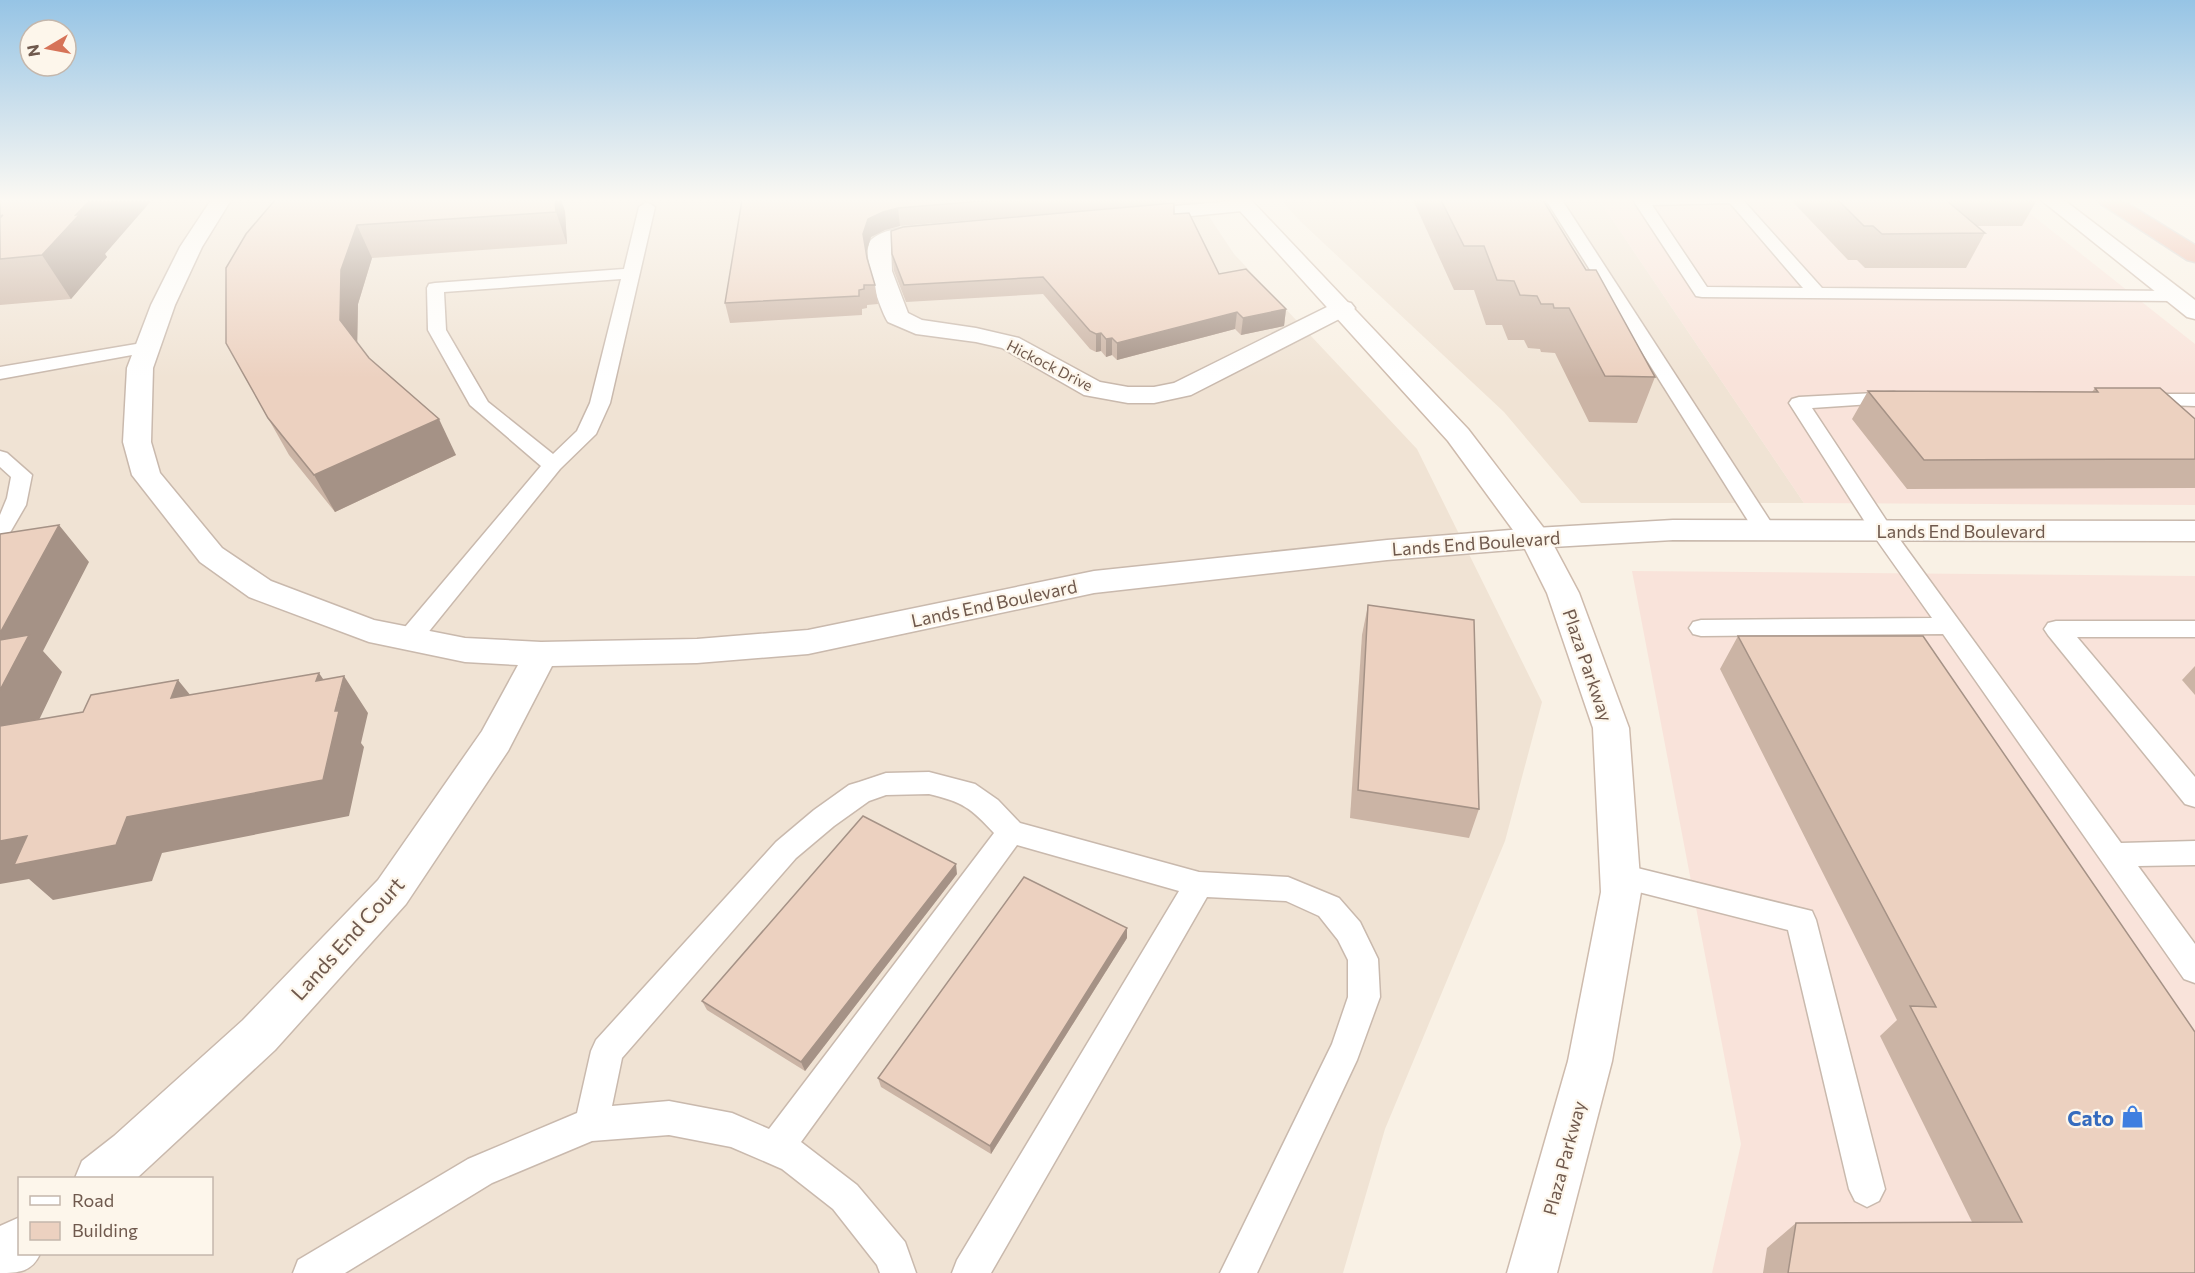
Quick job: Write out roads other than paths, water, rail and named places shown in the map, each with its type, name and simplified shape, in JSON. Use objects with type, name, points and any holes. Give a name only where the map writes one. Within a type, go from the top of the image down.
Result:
[{"type":"street","name":"Lands End Boulevard","points":[[185,259],[163,304],[140,368],[137,442],[146,475],[211,555],[260,589],[369,630],[465,650],[540,654],[697,651],[808,642],[1094,582],[1387,550],[1536,538],[1672,530],[2195,531]]},
{"type":"street","name":"Hickock Drive","points":[[881,259],[881,271],[897,317],[916,327],[976,335],[1010,343],[1093,389],[1128,396],[1154,395],[1182,389],[1343,308]]},
{"type":"street","name":"Plaza Parkway","points":[[1296,259],[1458,435],[1536,538],[1563,593],[1611,728],[1621,892],[1590,1061],[1532,1273]]},
{"type":"street","points":[[2127,259],[2195,312]]},
{"type":"street","name":"Lands End Court","points":[[101,1177],[131,1153],[259,1035],[392,892],[495,741],[540,654]]},
{"type":"street","points":[[0,1257],[18,1244]]},
{"type":"lane","points":[[409,639],[553,465],[586,434],[600,403],[634,259]]},
{"type":"lane","points":[[1592,259],[1766,530]]},
{"type":"lane","points":[[1680,259],[1702,292],[2174,296]]},
{"type":"lane","points":[[1787,259],[1817,293]]},
{"type":"lane","points":[[553,465],[480,405],[437,330],[435,288],[631,273]]},
{"type":"lane","points":[[0,373],[148,346]]},
{"type":"lane","points":[[1914,398],[1867,398],[1799,403],[1882,531],[2195,969]]},
{"type":"lane","points":[[2125,400],[2195,400]]},
{"type":"lane","points":[[0,457],[22,475],[20,495],[12,517],[0,531]]},
{"type":"lane","points":[[1701,628],[1950,626]]},
{"type":"lane","points":[[2195,629],[2056,629],[2195,796]]},
{"type":"lane","points":[[591,1124],[606,1051],[786,850],[824,818],[859,793],[886,784],[929,783],[965,792],[988,808],[1011,832],[1199,884],[1288,889],[1329,907],[1349,931],[1363,959],[1364,997],[1346,1049],[1238,1273]]},
{"type":"lane","points":[[775,1149],[1011,832]]},
{"type":"lane","points":[[2113,855],[2195,853]]},
{"type":"lane","points":[[1621,876],[1801,920],[1866,1189]]},
{"type":"lane","points":[[970,1273],[1199,884]]},
{"type":"lane","points":[[311,1273],[480,1170],[591,1124],[669,1118],[732,1130],[794,1157],[845,1197],[892,1255],[898,1273]]},
{"type":"place","name":"Cato","points":[[2132,1117]]}]
